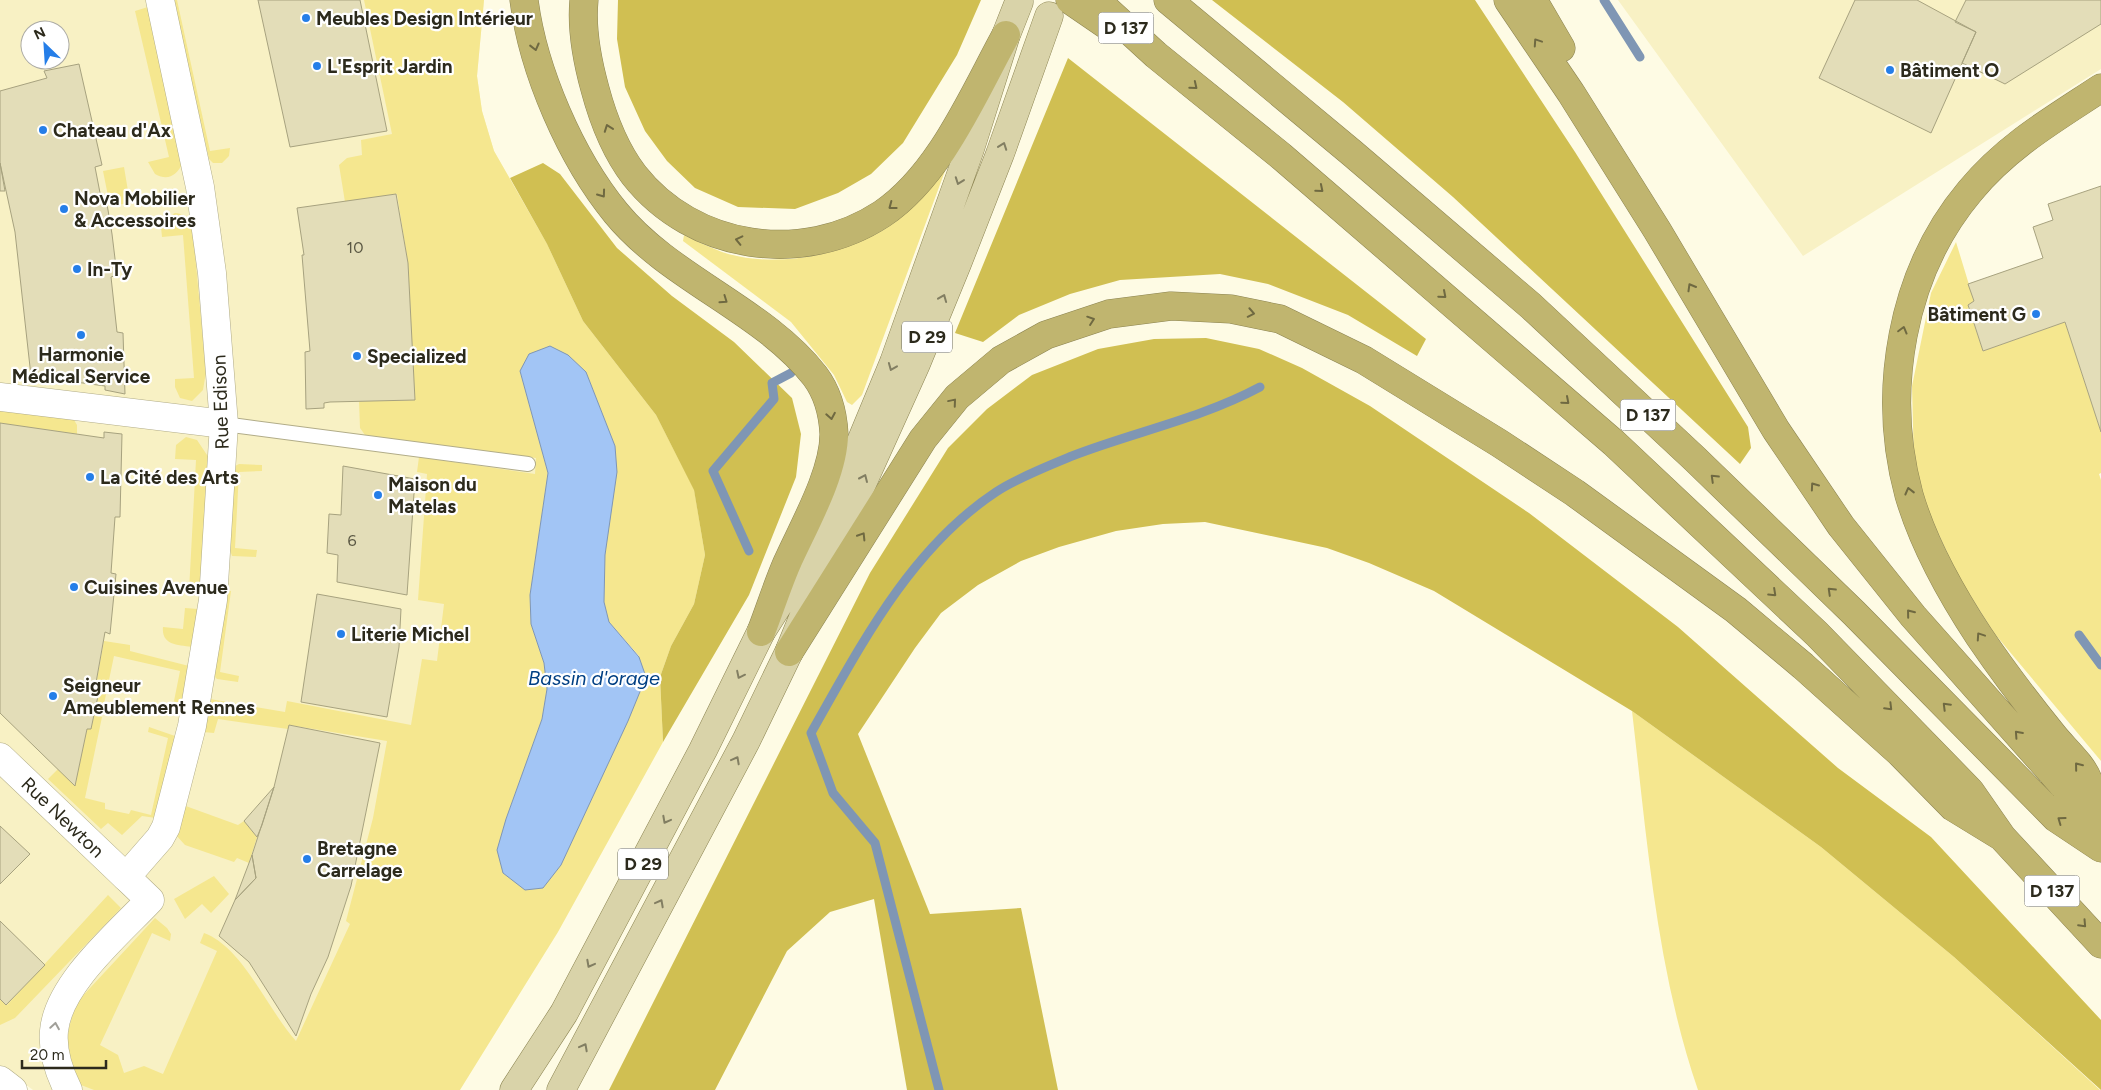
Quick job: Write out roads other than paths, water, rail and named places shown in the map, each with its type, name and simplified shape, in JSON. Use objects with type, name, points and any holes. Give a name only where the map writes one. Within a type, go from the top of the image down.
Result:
[{"type":"highway","points":[[524,0],[538,59],[555,112],[592,179],[617,214],[648,246],[782,344],[815,376],[832,413],[834,435],[831,455],[814,504],[787,564],[761,632]]},
{"type":"highway","points":[[584,0],[584,38],[592,78],[613,142],[634,174],[657,199],[681,217],[703,229],[734,239],[760,244],[785,246],[827,239],[858,227],[903,198],[922,178],[948,140],[1006,36]]},
{"type":"highway","points":[[1070,0],[1102,23],[1156,55]]},
{"type":"highway","name":"D 137","points":[[1096,0],[1156,55],[1296,169],[1614,443],[1817,634],[1970,791],[2002,837],[2101,944]]},
{"type":"highway","points":[[1508,0],[1571,93],[1657,230],[1776,430],[1841,526],[1913,616],[2069,792],[2101,842]]},
{"type":"highway","points":[[1533,0],[1577,74],[1657,230]]},
{"type":"highway","name":"D 137","points":[[1171,2],[1531,306],[1695,459],[1847,606],[2056,818],[2101,848]]},
{"type":"highway","points":[[2101,88],[2020,141],[1970,191],[1949,222],[1926,262],[1912,299],[1901,338],[1897,394],[1899,447],[1909,495],[1926,540],[1948,587],[2008,677],[2088,779],[2101,827]]},
{"type":"highway","points":[[789,652],[923,439],[957,397],[1001,360],[1046,335],[1109,314],[1171,306],[1231,309],[1280,319],[1364,360],[1576,493],[1736,610],[1900,753],[1953,807],[2002,837]]},
{"type":"main road","name":"D 29","points":[[514,1090],[564,1014],[703,750],[761,632],[801,569],[855,456],[894,362],[970,149],[1018,2]]},
{"type":"main road","name":"D 29","points":[[561,1090],[746,741],[789,652],[819,579],[916,364],[1000,154],[1049,16]]},
{"type":"street","name":"Rue Edison","points":[[126,877],[160,838],[166,827],[192,726],[213,600],[224,424],[212,274],[200,187],[160,0]]},
{"type":"street","points":[[0,397],[224,424]]},
{"type":"street","name":"Rue Newton","points":[[0,757],[126,877]]},
{"type":"street","points":[[68,1090],[61,1075],[54,1050],[54,1030],[59,1009],[85,970],[150,900],[126,877]]},
{"type":"street","points":[[0,1080],[13,1090]]},
{"type":"lane","points":[[224,424],[528,464]]},
{"type":"water","name":"Bassin d'orage","points":[[550,346],[568,355],[586,372],[615,446],[617,472],[605,555],[604,602],[609,622],[639,657],[646,677],[628,721],[561,865],[543,888],[525,890],[503,873],[497,850],[506,819],[542,719],[547,689],[544,663],[531,624],[530,595],[548,473],[520,371],[529,354]]},
{"type":"waterway","points":[[1604,0],[1640,57]]},
{"type":"waterway","points":[[749,551],[713,471],[774,399],[772,383],[791,373]]},
{"type":"waterway","points":[[939,1090],[875,843],[833,793],[811,733],[849,666],[890,601],[938,541],[965,515],[1004,487],[1043,468],[1095,447],[1190,417],[1260,387]]},
{"type":"waterway","points":[[2079,635],[2101,665]]},
{"type":"place","name":"Meubles Design Intérieur","points":[[306,18]]},
{"type":"place","name":"L'Esprit Jardin","points":[[317,66]]},
{"type":"place","name":"Bâtiment O","points":[[1890,70]]},
{"type":"place","name":"Chateau d'Ax","points":[[43,130]]},
{"type":"place","name":"Nova Mobilier & Accessoires","points":[[64,209]]},
{"type":"place","name":"In-Ty","points":[[77,269]]},
{"type":"place","name":"Bâtiment G","points":[[2036,314]]},
{"type":"place","name":"Harmonie Médical Service","points":[[81,335]]},
{"type":"place","name":"Specialized","points":[[357,356]]},
{"type":"place","name":"La Cité des Arts","points":[[90,477]]},
{"type":"place","name":"Maison du Matelas","points":[[378,495]]},
{"type":"place","name":"Cuisines Avenue","points":[[74,587]]},
{"type":"place","name":"Literie Michel","points":[[341,634]]},
{"type":"place","name":"Seigneur Ameublement Rennes","points":[[53,696]]},
{"type":"place","name":"Bretagne Carrelage","points":[[307,859]]}]
